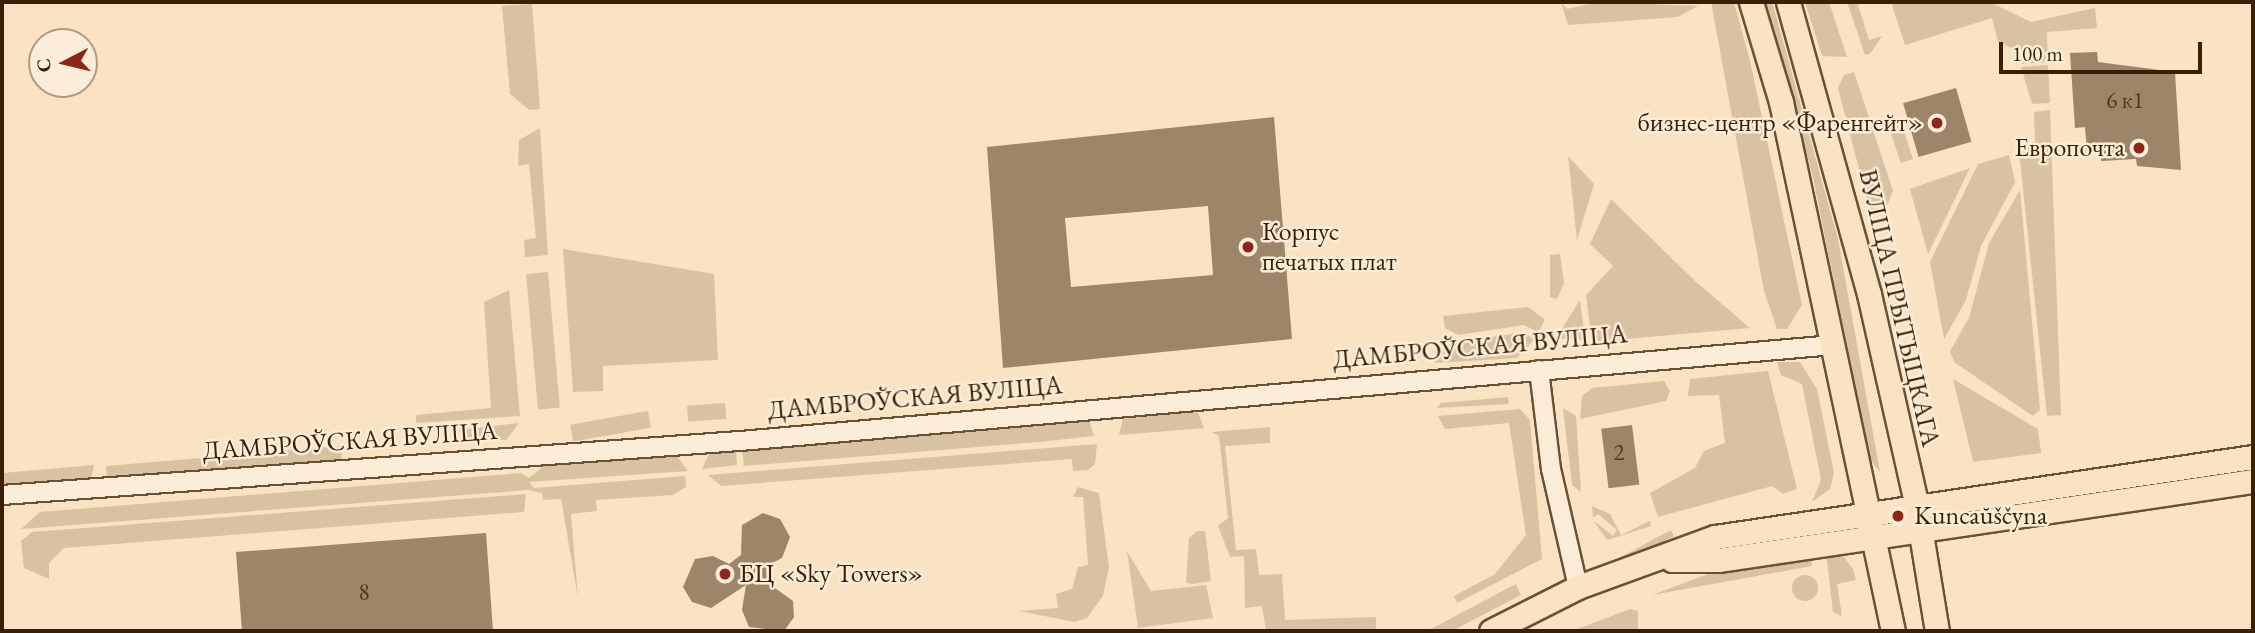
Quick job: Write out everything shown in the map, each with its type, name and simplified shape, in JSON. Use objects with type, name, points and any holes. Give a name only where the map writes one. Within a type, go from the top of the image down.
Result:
[{"type":"main road","points":[[1751,2],[1781,102],[1871,510],[1894,631]]},
{"type":"main road","name":"ВУЛІЦА ПРЫТЫЦКАГА","points":[[1788,2],[1851,221],[1916,503],[1937,631]]},
{"type":"main road","points":[[1491,631],[1578,587],[1662,560],[1715,537],[1916,503],[2253,457]]},
{"type":"main road","points":[[1662,560],[1718,560],[2253,481]]},
{"type":"street","name":"ДАМБРОЎСКАЯ ВУЛІЦА","points":[[2,495],[752,440],[1833,345]]},
{"type":"street","points":[[1539,370],[1551,469],[1578,587]]},
{"type":"shaded area","points":[[1561,2],[1567,9],[1598,2],[1698,6],[1678,17],[1568,25]]},
{"type":"shaded area","points":[[1711,2],[1734,2],[1750,61],[1802,305],[1787,329],[1777,329],[1764,291]]},
{"type":"shaded area","points":[[1765,2],[1773,5],[1838,239],[1880,472],[1869,458],[1813,177]]},
{"type":"shaded area","points":[[1805,2],[1829,2],[1847,57],[1822,56]]},
{"type":"shaded area","points":[[1847,2],[1857,2],[1869,40],[1882,36],[1870,54],[1865,55]]},
{"type":"shaded area","points":[[1891,2],[1990,2],[2031,22],[2095,8],[2097,28],[2047,32],[2048,62],[2020,64],[2014,49],[1998,42],[1992,18],[1905,45]]},
{"type":"shaded area","points":[[532,4],[540,109],[529,110],[510,94],[502,6]]},
{"type":"shaded area","points":[[2048,65],[2050,103],[2032,104],[2021,67]]},
{"type":"shaded area","points":[[1854,72],[1893,191],[1886,208],[1870,211],[1838,88],[1844,75]]},
{"type":"shaded area","points":[[2050,110],[2061,415],[2047,416],[2019,151],[2035,141],[2034,112]]},
{"type":"shaded area","points":[[1901,122],[1913,159],[1901,163],[1889,126]]},
{"type":"shaded area","points":[[540,128],[548,255],[525,257],[524,240],[536,238],[529,164],[518,166],[519,140]]},
{"type":"shaded area","points":[[2009,155],[2015,182],[1981,246],[1966,300],[1944,339],[1930,262],[1978,164]]},
{"type":"shaded area","points":[[1568,156],[1594,184],[1577,240]]},
{"type":"shaded area","points":[[1970,168],[1928,254],[1910,189]]},
{"type":"shaded area","points":[[2020,190],[2040,410],[2033,416],[1954,362],[1950,351],[1969,318],[1989,243]]},
{"type":"shaded area","points":[[1611,199],[1695,281],[1750,328],[1592,342],[1586,295],[1613,266],[1590,244]]},
{"type":"shaded area","points":[[563,249],[714,274],[718,360],[603,366],[603,391],[573,392]]},
{"type":"shaded area","points":[[1560,254],[1564,283],[1557,299],[1550,297],[1550,255]]},
{"type":"shaded area","points":[[548,272],[560,407],[538,409],[526,274]]},
{"type":"shaded area","points":[[509,290],[520,416],[416,423],[416,415],[491,408],[484,302]]},
{"type":"shaded area","points":[[1580,300],[1585,340],[1556,338]]},
{"type":"shaded area","points":[[1528,307],[1545,320],[1538,332],[1524,325],[1458,335],[1445,328],[1443,316]]},
{"type":"shaded area","points":[[1524,332],[1534,340],[1517,358],[1435,363],[1435,346]]},
{"type":"shaded area","points":[[1777,362],[1800,362],[1817,389],[1834,473],[1830,489],[1812,502],[1821,480],[1802,384],[1781,375]]},
{"type":"shaded area","points":[[1768,371],[1797,489],[1783,494],[1772,486],[1658,517],[1650,493],[1695,468],[1704,451],[1725,443],[1719,395],[1688,396],[1690,379]]},
{"type":"shaded area","points":[[1953,379],[2038,429],[2041,453],[1973,462]]},
{"type":"shaded area","points":[[1664,381],[1670,391],[1666,401],[1580,419],[1582,396],[1592,388]]},
{"type":"shaded area","points":[[1508,397],[1509,404],[1437,408],[1441,403]]},
{"type":"shaded area","points":[[725,403],[726,419],[688,422],[687,406]]},
{"type":"shaded area","points":[[1563,408],[1576,416],[1581,492],[1572,485]]},
{"type":"shaded area","points":[[1520,409],[1530,420],[1542,559],[1457,603],[1454,596],[1495,574],[1526,535],[1509,423],[1445,429],[1438,416]]},
{"type":"shaded area","points":[[648,411],[651,428],[573,441],[570,425]]},
{"type":"shaded area","points":[[1198,413],[1204,428],[1119,435],[1123,419]]},
{"type":"shaded area","points":[[1089,420],[1094,436],[1039,442],[744,466],[742,449]]},
{"type":"shaded area","points":[[519,423],[506,440],[461,438],[459,430]]},
{"type":"shaded area","points":[[1270,427],[1270,443],[1225,446],[1236,550],[1256,549],[1259,575],[1282,574],[1285,620],[1376,617],[1376,631],[1266,631],[1262,606],[1245,608],[1244,556],[1230,557],[1218,526],[1228,518],[1219,436],[1211,432]]},
{"type":"shaded area","points":[[1097,444],[1095,464],[1088,470],[1073,471],[1072,459],[721,486],[708,475]]},
{"type":"shaded area","points":[[341,446],[342,460],[107,477],[106,466]]},
{"type":"shaded area","points":[[736,449],[737,465],[702,469],[710,452]]},
{"type":"shaded area","points":[[676,455],[688,471],[529,482],[534,488],[685,476],[686,487],[673,495],[596,500],[597,511],[571,514],[578,598],[561,499],[543,500],[542,493],[528,490],[21,529],[40,512],[521,473],[529,478],[544,466]]},
{"type":"shaded area","points":[[94,465],[91,480],[2,486],[2,473]]},
{"type":"shaded area","points":[[1078,487],[1099,493],[1109,567],[1103,596],[1087,618],[1075,622],[1019,611],[1058,608],[1056,594],[1072,589],[1078,567],[1088,565],[1083,497],[1073,497]]},
{"type":"shaded area","points":[[526,494],[524,512],[64,548],[49,563],[49,579],[24,568],[21,541],[32,532]]},
{"type":"shaded area","points":[[1592,506],[1610,514],[1621,535],[1650,521],[1651,526],[1607,540],[1593,520],[1613,536],[1617,530],[1598,514],[1593,518]]},
{"type":"shaded area","points":[[1671,530],[1674,536],[1635,558],[1619,558]]},
{"type":"shaded area","points":[[1197,531],[1205,531],[1211,581],[1192,584],[1186,583],[1189,538]]},
{"type":"shaded area","points":[[1127,551],[1151,591],[1206,585],[1213,618],[1138,628]]},
{"type":"shaded area","points":[[1826,553],[1844,557],[1853,569],[1856,580],[1837,584],[1842,616],[1833,612]]},
{"type":"shaded area","points":[[1811,556],[1812,566],[1652,595],[1719,570]]},
{"type":"shaded area","points":[[1805,575],[1814,579],[1818,588],[1814,597],[1805,601],[1796,597],[1792,588],[1796,579]]},
{"type":"shaded area","points":[[1516,584],[1521,595],[1452,631],[1427,631]]},
{"type":"shaded area","points":[[1630,609],[1638,611],[1638,631],[1572,631]]},
{"type":"building","points":[[2097,52],[2098,62],[2175,72],[2181,170],[2137,166],[2136,159],[2101,161],[2100,151],[2087,151],[2085,127],[2075,128],[2070,53]]},
{"type":"building","name":"бизнес-центр «Фаренгейт»","points":[[1956,88],[1971,142],[1919,157],[1903,103]]},
{"type":"building","name":"Корпус печатых плат","points":[[1274,117],[1292,339],[1003,368],[987,147]],"holes":[[[1208,206],[1213,275],[1071,287],[1065,218]]]},
{"type":"building","points":[[1632,425],[1639,485],[1609,488],[1601,429]]},
{"type":"building","name":"БЦ «Sky Towers»","points":[[763,513],[780,519],[790,537],[782,558],[766,566],[768,583],[793,601],[794,617],[784,631],[749,627],[742,610],[746,585],[711,608],[692,602],[683,587],[695,559],[713,556],[729,564],[741,555],[742,525]]},
{"type":"building","points":[[486,533],[493,631],[242,631],[236,552]]},
{"type":"place","name":"бизнес-центр «Фаренгейт»","points":[[1937,123]]},
{"type":"place","name":"Европочта","points":[[2139,148]]},
{"type":"place","name":"Корпус печатых плат","points":[[1248,247]]},
{"type":"place","name":"Kuncaŭščyna","points":[[1898,516]]},
{"type":"place","name":"БЦ «Sky Towers»","points":[[725,574]]}]
